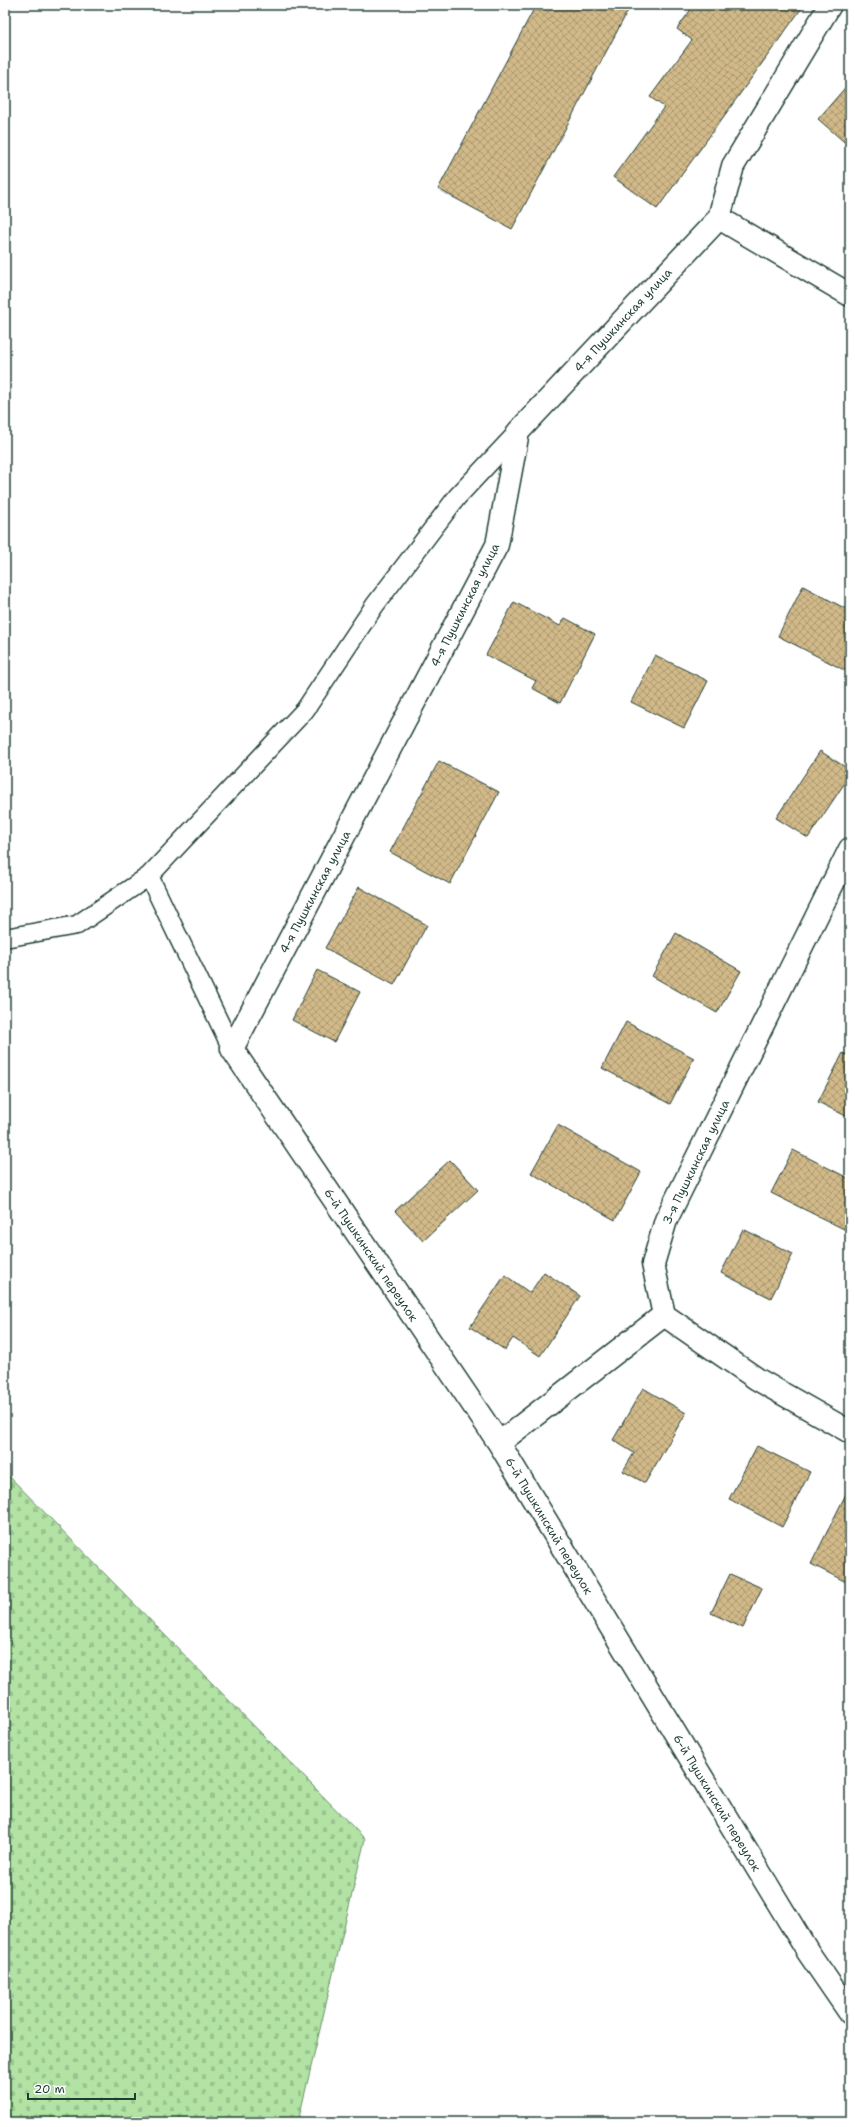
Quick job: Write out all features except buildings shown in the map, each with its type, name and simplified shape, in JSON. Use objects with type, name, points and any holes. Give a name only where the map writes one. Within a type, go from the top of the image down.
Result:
[{"type":"street","name":"4-я Пушкинская улица","points":[[232,1049],[497,545],[518,432],[719,218],[733,166],[830,5]]},
{"type":"street","points":[[719,218],[850,295]]},
{"type":"street","name":"3-я Пушкинская улица","points":[[664,1315],[653,1264],[666,1220],[850,849]]},
{"type":"street","name":"6-й Пушкинский переулок","points":[[232,1049],[499,1443],[808,1952],[850,2013]]},
{"type":"street","points":[[499,1443],[664,1315],[757,1379],[850,1432]]},
{"type":"lane","points":[[5,938],[77,925],[149,876],[305,710],[375,605],[457,496],[518,432]]},
{"type":"lane","points":[[149,876],[232,1049]]},
{"type":"green space","points":[[5,1472],[365,1839],[298,2122],[5,2122]]}]
